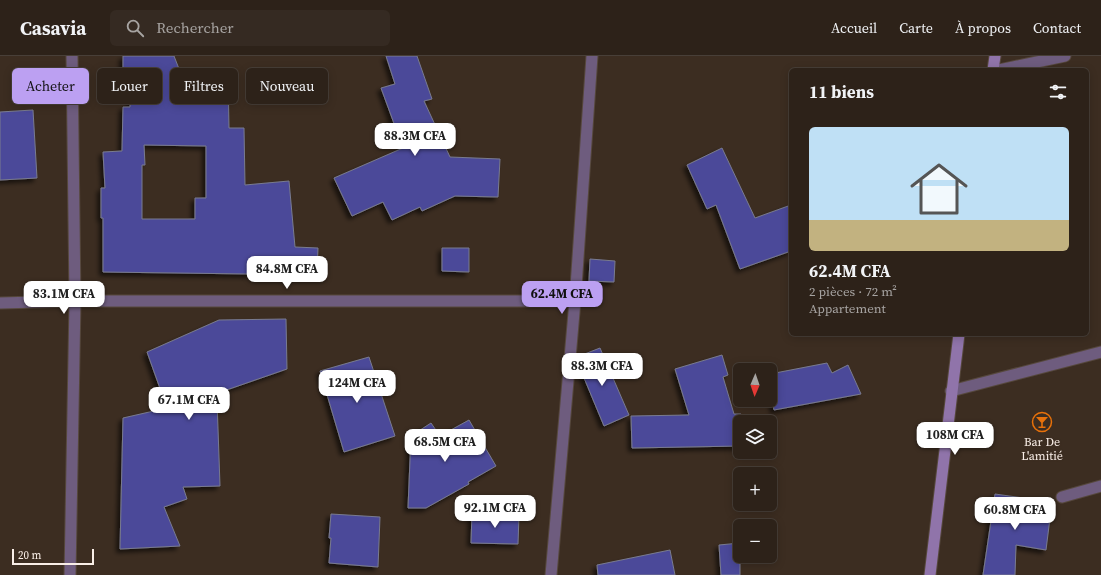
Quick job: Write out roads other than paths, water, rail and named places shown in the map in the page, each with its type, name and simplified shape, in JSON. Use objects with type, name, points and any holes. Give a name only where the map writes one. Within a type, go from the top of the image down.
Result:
[{"type":"main road","points":[[993,68],[995,56]]},
{"type":"main road","points":[[930,575],[959,336]]},
{"type":"street","points":[[70,575],[75,301],[72,56]]},
{"type":"street","points":[[551,575],[575,301],[592,56]]},
{"type":"street","points":[[1008,68],[1065,56]]},
{"type":"street","points":[[0,303],[75,301],[575,301]]},
{"type":"street","points":[[951,391],[1101,352]]},
{"type":"street","points":[[1062,497],[1101,486]]},
{"type":"place","name":"Bar De L'amitié","points":[[1042,422]]}]
